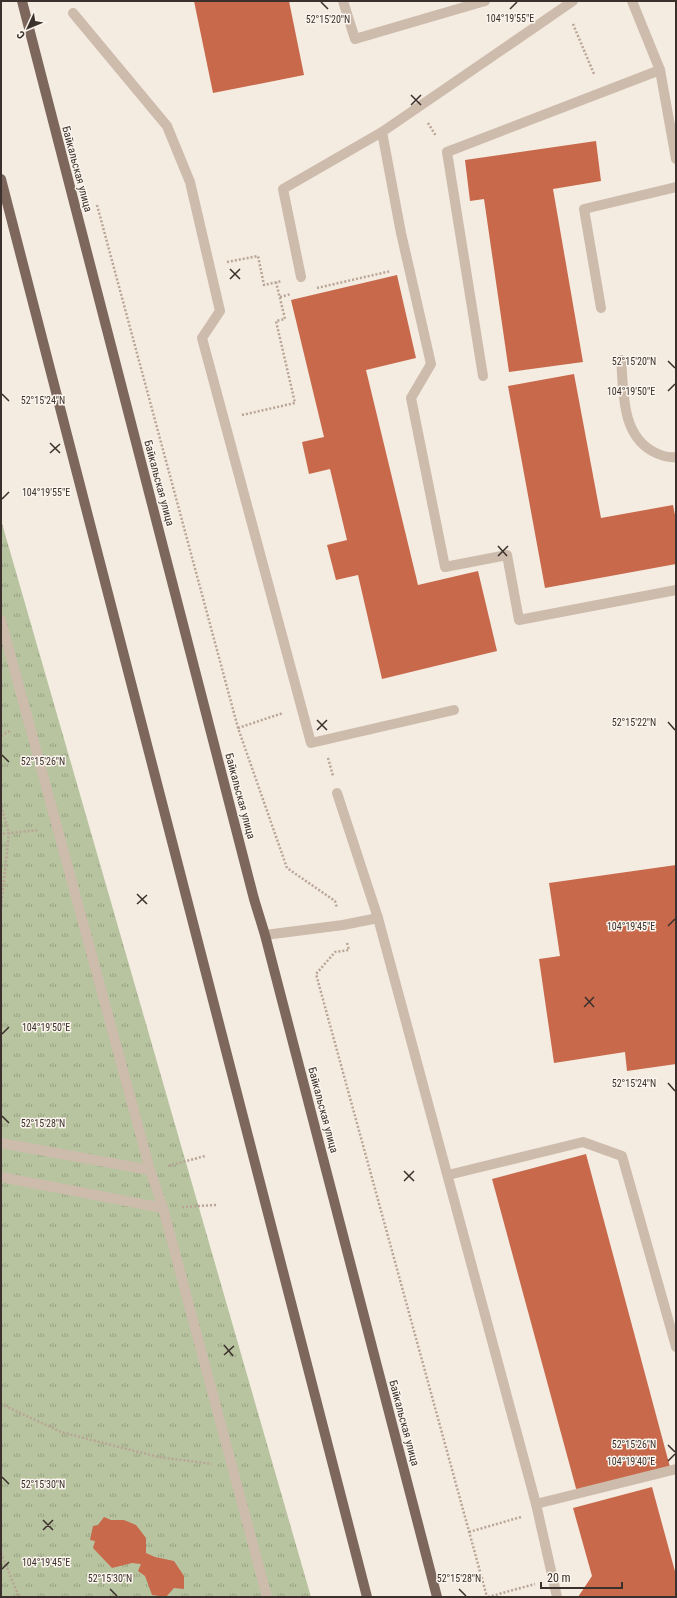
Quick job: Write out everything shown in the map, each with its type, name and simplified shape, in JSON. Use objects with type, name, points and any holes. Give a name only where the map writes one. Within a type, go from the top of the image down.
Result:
[{"type":"main road","name":"Байкальская улица","points":[[22,1],[250,884],[265,935],[437,1597]]},
{"type":"main road","points":[[1,179],[367,1597]]},
{"type":"street","points":[[343,1],[355,39],[486,1]]},
{"type":"street","points":[[632,1],[660,70],[676,158]]},
{"type":"street","points":[[301,277],[283,189],[382,132],[570,4]]},
{"type":"street","points":[[73,13],[167,126],[190,182],[220,310],[202,338],[311,743],[454,710]]},
{"type":"street","points":[[483,376],[447,152],[660,70]]},
{"type":"street","points":[[382,132],[430,364],[410,398],[445,567],[507,555],[519,620],[676,590]]},
{"type":"street","points":[[600,308],[584,209],[676,188]]},
{"type":"street","points":[[621,360],[627,417],[633,433],[643,446],[656,453],[676,457]]},
{"type":"street","points":[[1,620],[150,1170],[163,1208],[267,1597]]},
{"type":"street","points":[[338,793],[378,918],[537,1508],[557,1597]]},
{"type":"street","points":[[265,935],[343,926],[378,918]]},
{"type":"street","points":[[1,1142],[150,1170]]},
{"type":"street","points":[[448,1175],[583,1142],[622,1156],[676,1347]]},
{"type":"street","points":[[1,1177],[163,1208]]},
{"type":"street","points":[[537,1508],[676,1469]]},
{"type":"path","points":[[570,4],[602,93]]},
{"type":"path","points":[[418,108],[447,152]]},
{"type":"path","points":[[96,203],[238,728],[287,868],[335,901],[343,926],[349,950],[335,952],[316,974],[487,1597],[553,1579]]},
{"type":"path","points":[[209,266],[258,256],[264,285],[301,277]]},
{"type":"path","points":[[310,290],[409,267]]},
{"type":"path","points":[[224,419],[295,403],[276,321],[285,319],[276,282]]},
{"type":"path","points":[[280,297],[295,294]]},
{"type":"path","points":[[238,728],[301,708]]},
{"type":"path","points":[[324,740],[338,793]]},
{"type":"path","points":[[1,806],[9,833],[1,906]]},
{"type":"path","points":[[1,834],[58,828]]},
{"type":"path","points":[[150,1170],[205,1156]]},
{"type":"path","points":[[163,1208],[216,1205]]},
{"type":"path","points":[[1,1404],[68,1434],[158,1457],[232,1466]]},
{"type":"path","points":[[469,1532],[537,1508]]},
{"type":"path","points":[[1,1553],[19,1597]]},
{"type":"green space","points":[[1,520],[311,1597],[1,1597]]},
{"type":"building","points":[[194,1],[289,1],[304,75],[213,93]]},
{"type":"building","points":[[596,141],[601,181],[553,189],[583,362],[509,372],[484,199],[470,201],[465,160]]},
{"type":"building","points":[[397,275],[416,358],[366,370],[418,585],[478,571],[497,651],[382,679],[358,575],[336,580],[327,545],[347,540],[330,469],[309,474],[302,442],[324,437],[291,300]]},
{"type":"building","points":[[574,374],[601,518],[673,505],[676,520],[676,564],[545,588],[508,386]]},
{"type":"building","points":[[676,865],[676,1064],[627,1071],[625,1052],[554,1063],[539,959],[560,956],[549,883]]},
{"type":"building","points":[[586,1154],[670,1467],[577,1492],[492,1179]]},
{"type":"building","points":[[652,1487],[676,1575],[676,1597],[578,1597],[592,1576],[573,1508]]},
{"type":"building","points":[[104,1517],[111,1520],[124,1520],[136,1525],[146,1538],[146,1553],[155,1557],[174,1561],[184,1576],[184,1589],[174,1588],[166,1597],[152,1595],[145,1576],[138,1571],[141,1564],[132,1563],[112,1568],[93,1548],[95,1541],[90,1540],[93,1526],[98,1525]]}]
